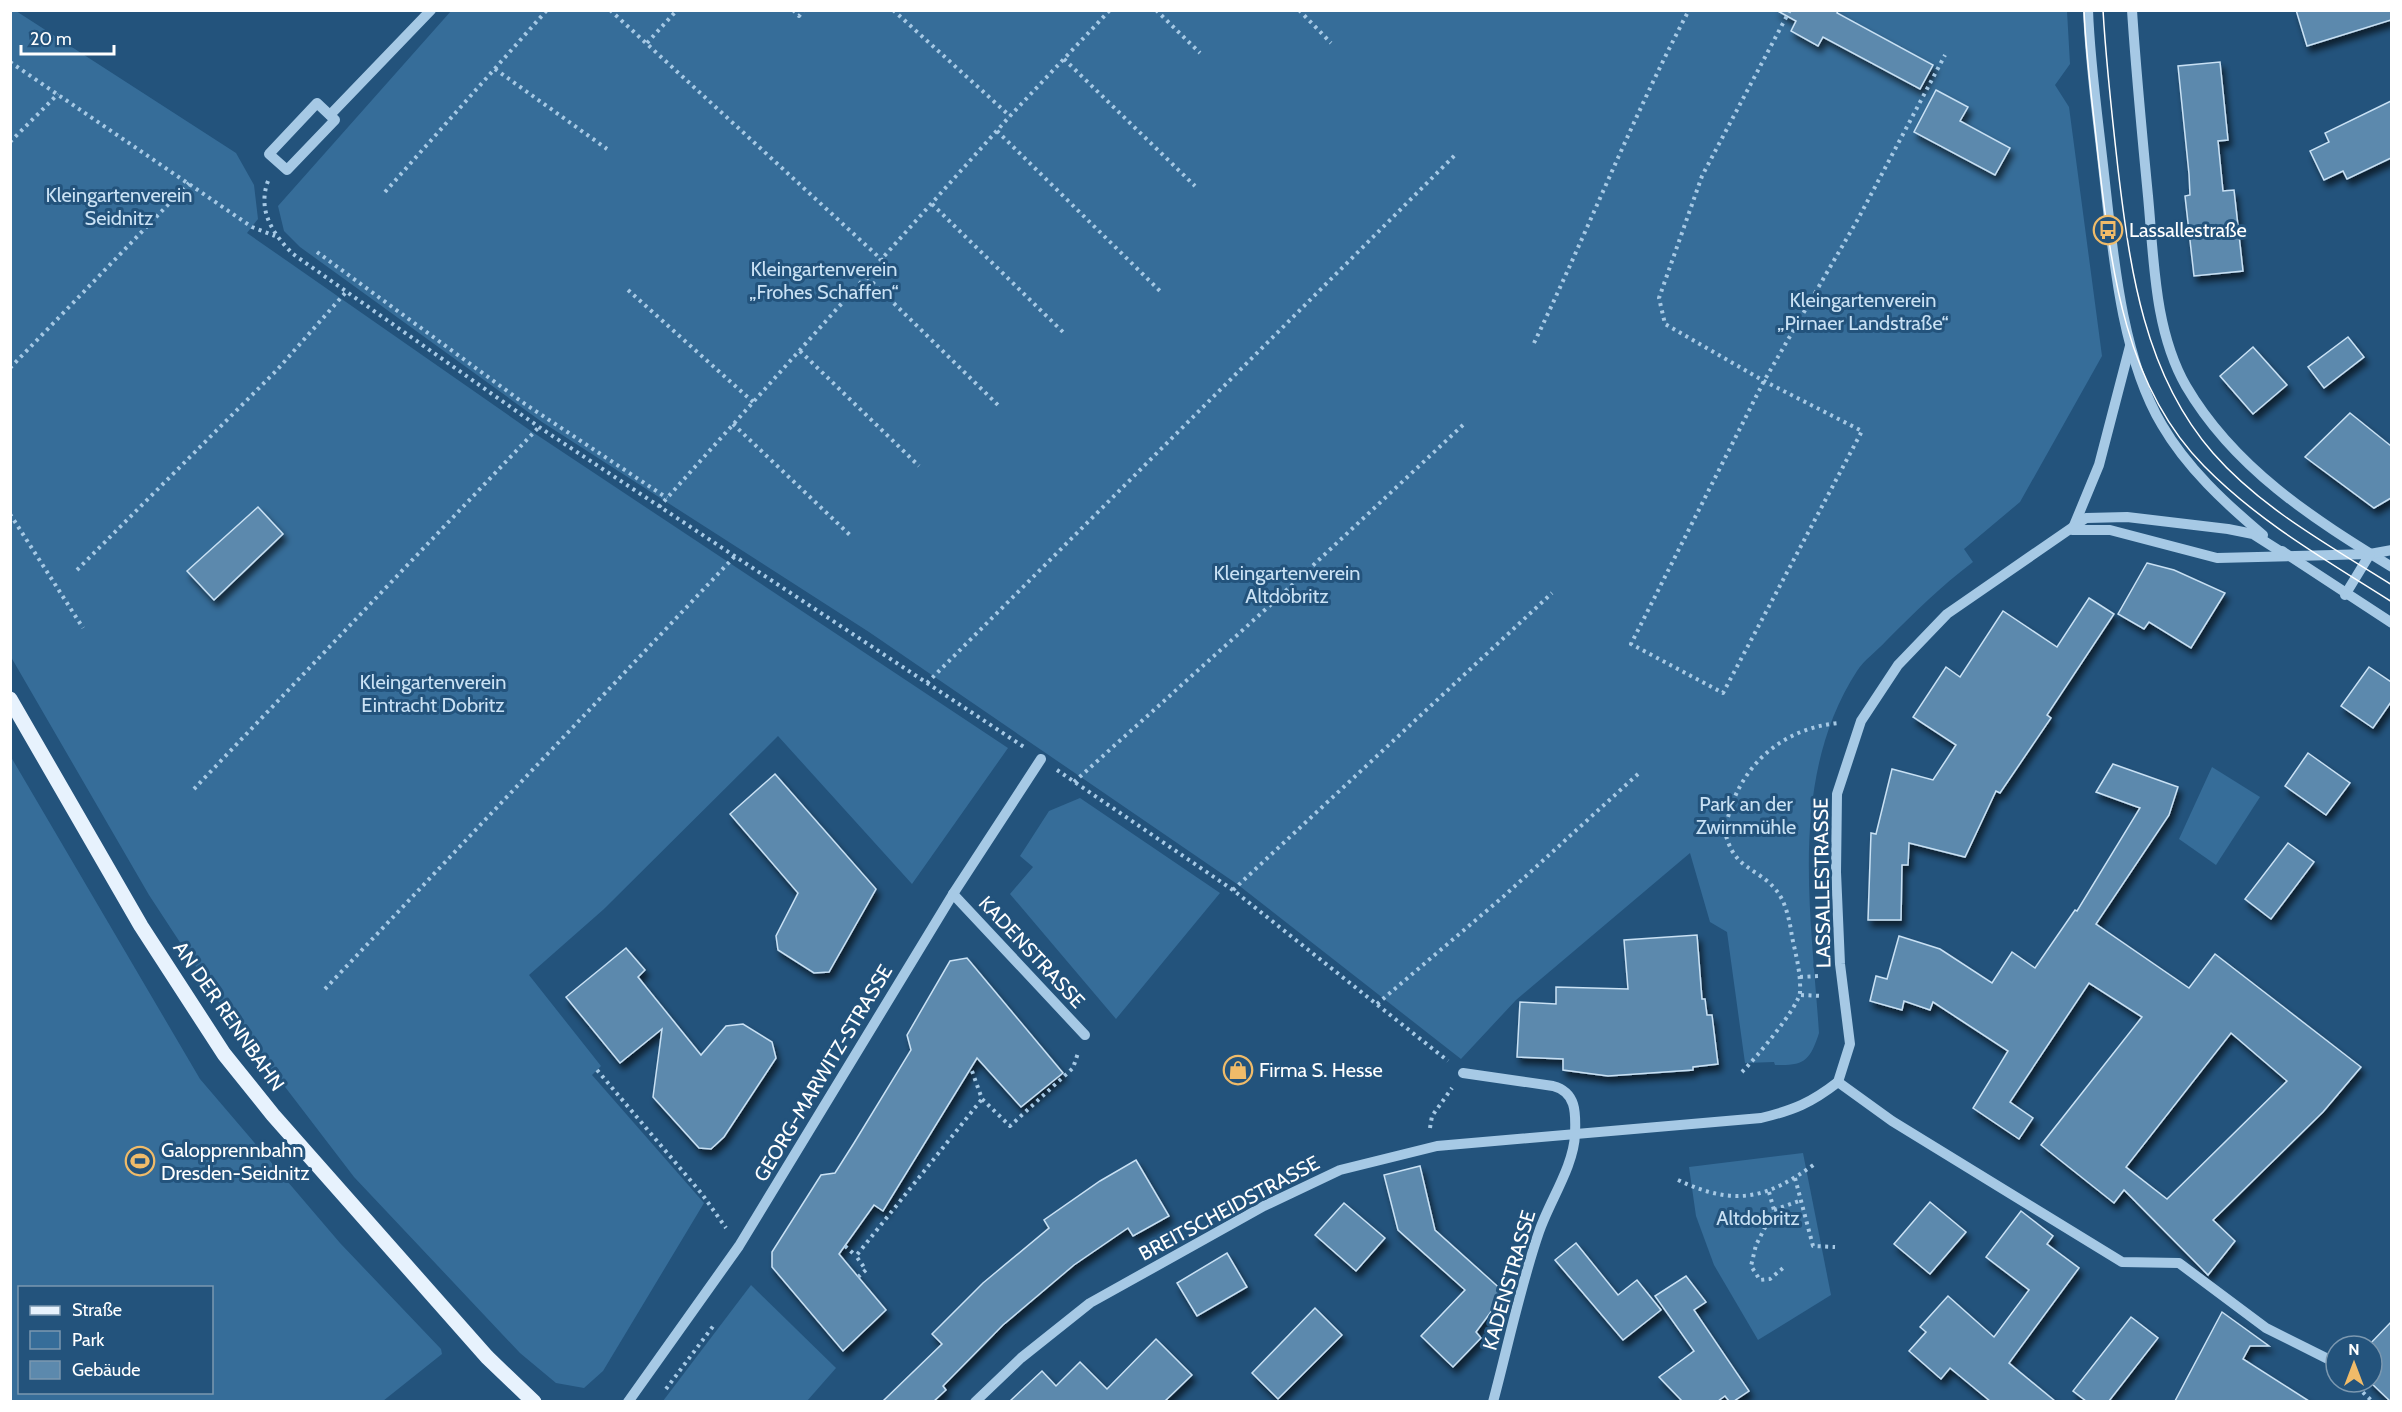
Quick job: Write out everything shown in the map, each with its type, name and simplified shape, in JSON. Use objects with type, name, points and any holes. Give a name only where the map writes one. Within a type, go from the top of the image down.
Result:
[{"type":"main road","name":"AN DER RENNBAHN","points":[[10,699],[141,926],[225,1054],[273,1115],[487,1357],[534,1401]]},
{"type":"street","points":[[330,115],[431,10]]},
{"type":"street","points":[[2088,10],[2115,266],[2131,343],[2148,399],[2176,447],[2224,502],[2286,555],[2391,624]]},
{"type":"street","points":[[2132,10],[2160,310],[2175,362],[2186,385],[2213,426],[2247,464],[2307,513],[2391,567]]},
{"type":"street","points":[[317,104],[335,120],[287,170],[277,162],[269,154],[303,115],[317,104]]},
{"type":"street","points":[[2131,343],[2099,465],[2072,530],[2110,530],[2217,558],[2370,554],[2391,550]]},
{"type":"street","name":"LASSALLESTRASSE","points":[[1838,1082],[1850,1044],[1840,964],[1836,872],[1837,794],[1861,721],[1898,665],[1947,614],[2022,560],[2072,530],[2086,518],[2127,517],[2198,524],[2253,534],[2286,555]]},
{"type":"street","points":[[2345,595],[2370,554]]},
{"type":"street","name":"GEORG-MARWITZ-STRASSE","points":[[627,1401],[739,1246],[953,894],[1041,759]]},
{"type":"street","name":"KADENSTRASSE","points":[[953,894],[1085,1035]]},
{"type":"street","points":[[1463,1073],[1564,1089],[1573,1099],[1576,1136],[1761,1118],[1794,1110],[1814,1101],[1838,1082],[1892,1121],[2122,1262],[2179,1263],[2266,1328],[2324,1357]]},
{"type":"street","name":"KADENSTRASSE","points":[[1493,1401],[1538,1235],[1562,1183],[1576,1136]]},
{"type":"street","name":"BREITSCHEIDSTRASSE","points":[[975,1401],[1021,1358],[1090,1303],[1264,1206],[1340,1170],[1432,1147],[1576,1136]]},
{"type":"path","points":[[385,192],[547,10]]},
{"type":"path","points":[[610,10],[882,260]]},
{"type":"path","points":[[647,43],[677,10]]},
{"type":"path","points":[[793,10],[799,16],[804,10]]},
{"type":"path","points":[[893,10],[1010,116]]},
{"type":"path","points":[[659,507],[1010,116],[1110,10]]},
{"type":"path","points":[[1156,10],[1200,53]]},
{"type":"path","points":[[1299,10],[1331,43]]},
{"type":"path","points":[[1534,343],[1662,61],[1689,10]]},
{"type":"path","points":[[1790,10],[1702,176],[1659,298],[1665,324],[1764,381],[1862,431],[1723,693],[1631,644],[1764,381],[1857,219],[1945,55]]},
{"type":"path","points":[[1064,59],[1195,186]]},
{"type":"path","points":[[10,62],[252,227],[275,236]]},
{"type":"path","points":[[495,69],[607,149]]},
{"type":"path","points":[[10,142],[58,94]]},
{"type":"path","points":[[997,131],[1160,291]]},
{"type":"path","points":[[927,683],[1456,154]]},
{"type":"path","points":[[277,162],[266,184],[269,225],[275,236],[293,254],[538,427],[927,683],[1233,890],[1463,1073],[1432,1116],[1432,1147]]},
{"type":"path","points":[[10,368],[189,183]]},
{"type":"path","points":[[932,204],[1066,334]]},
{"type":"path","points":[[317,252],[525,404],[667,498]]},
{"type":"path","points":[[867,277],[1001,408]]},
{"type":"path","points":[[628,290],[753,402]]},
{"type":"path","points":[[77,570],[277,370],[346,292]]},
{"type":"path","points":[[800,351],[919,466]]},
{"type":"path","points":[[733,424],[850,536]]},
{"type":"path","points":[[1074,782],[1276,600],[1464,424]]},
{"type":"path","points":[[194,789],[538,427]]},
{"type":"path","points":[[10,514],[83,628]]},
{"type":"path","points":[[325,989],[735,556]]},
{"type":"path","points":[[1233,890],[1552,592]]},
{"type":"path","points":[[1742,1072],[1762,1052],[1801,995],[1790,922],[1779,893],[1764,876],[1746,868],[1733,856],[1726,836],[1728,817],[1747,774],[1780,741],[1813,725],[1839,723]]},
{"type":"path","points":[[1377,1004],[1504,896],[1638,774]]},
{"type":"path","points":[[1800,977],[1821,976]]},
{"type":"path","points":[[1801,995],[1823,996]]},
{"type":"path","points":[[972,1071],[982,1099],[1010,1126],[1073,1068],[1085,1035]]},
{"type":"path","points":[[597,1070],[702,1194],[739,1246]]},
{"type":"path","points":[[856,1256],[982,1099]]},
{"type":"path","points":[[1678,1180],[1701,1191],[1743,1197],[1769,1192],[1816,1163]]},
{"type":"path","points":[[1795,1178],[1813,1246],[1835,1247]]},
{"type":"path","points":[[1769,1192],[1774,1210],[1756,1245],[1751,1266],[1760,1280],[1770,1279],[1783,1269]]},
{"type":"path","points":[[1774,1210],[1802,1200]]},
{"type":"path","points":[[845,1246],[866,1270],[858,1277]]},
{"type":"path","points":[[663,1394],[714,1324]]},
{"type":"green space","name":"Kleingartenverein Eintracht Dobritz","points":[[10,11],[16,11],[236,153],[254,185],[258,219],[247,233],[531,431],[1008,748],[912,884],[778,736],[604,909],[529,975],[601,1066],[592,1075],[704,1203],[603,1371],[584,1388],[556,1383],[520,1353],[354,1177],[279,1079],[238,1031],[149,895],[11,657]]},
{"type":"green space","points":[[451,11],[2067,11],[2070,64],[2055,85],[2069,107],[2102,356],[2020,502],[1964,549],[1973,562],[1928,600],[1863,663],[1835,712],[1821,756],[1813,800],[1809,846],[1809,893],[1819,1033],[1809,1056],[1793,1064],[1745,1063],[1727,932],[1710,922],[1690,853],[1516,1000],[1461,1059],[1237,884],[869,632],[542,422],[300,247],[284,231],[278,206]]},
{"type":"green space","name":"Galopprennbahn Dresden-Seidnitz","points":[[11,757],[200,1079],[340,1243],[441,1349],[442,1354],[383,1401],[11,1401]]},
{"type":"green space","points":[[2212,767],[2260,797],[2216,865],[2179,839]]},
{"type":"green space","points":[[1080,798],[1220,893],[1116,1019],[1010,894],[1033,867],[1020,856],[1049,811]]},
{"type":"green space","name":"Altdobritz","points":[[1803,1153],[1831,1295],[1758,1340],[1714,1265],[1696,1216],[1689,1167]]},
{"type":"green space","points":[[751,1285],[836,1368],[807,1401],[663,1401]]},
{"type":"building","points":[[1776,10],[1838,10],[1837,13],[1933,65],[1920,89],[1823,37],[1818,46],[1791,31],[1796,21]]},
{"type":"building","points":[[2296,10],[2391,10],[2391,20],[2307,46]]},
{"type":"building","points":[[2220,62],[2228,140],[2218,141],[2223,191],[2234,190],[2243,271],[2194,276],[2185,196],[2190,195],[2189,174],[2178,66]]},
{"type":"building","points":[[1936,90],[1968,107],[1960,121],[2010,148],[1995,175],[1914,132]]},
{"type":"building","points":[[2391,101],[2391,158],[2347,179],[2343,171],[2324,180],[2310,151],[2329,142],[2325,133]]},
{"type":"building","points":[[2348,337],[2364,357],[2324,388],[2308,367]]},
{"type":"building","points":[[2253,347],[2287,385],[2253,414],[2220,376]]},
{"type":"building","points":[[2350,413],[2391,446],[2391,498],[2374,508],[2305,457]]},
{"type":"building","points":[[258,507],[283,534],[214,600],[187,571]]},
{"type":"building","points":[[2147,563],[2174,570],[2225,593],[2191,648],[2149,622],[2144,629],[2118,614]]},
{"type":"building","points":[[2089,598],[2114,614],[2047,715],[2051,718],[2000,793],[1996,791],[1965,857],[1909,843],[1908,865],[1902,865],[1901,920],[1868,920],[1871,833],[1876,834],[1892,769],[1933,780],[1956,745],[1913,717],[1946,667],[1960,677],[2003,611],[2057,647]]},
{"type":"building","points":[[2369,667],[2391,682],[2391,702],[2373,728],[2341,706]]},
{"type":"building","points":[[2308,753],[2350,783],[2326,815],[2285,786]]},
{"type":"building","points":[[2113,764],[2178,787],[2169,815],[2096,924],[2189,988],[2215,954],[2361,1067],[2323,1112],[2213,1220],[2235,1241],[2208,1275],[2124,1190],[2114,1203],[2041,1145],[2142,1017],[2089,983],[2010,1102],[2033,1118],[2019,1139],[1973,1108],[2008,1051],[1933,1002],[1930,1010],[1904,1001],[1902,1010],[1870,1001],[1876,976],[1887,979],[1899,936],[1940,949],[1992,983],[2012,952],[2035,968],[2075,910],[2077,911],[2140,808],[2096,792]],"holes":[[[2231,1033],[2287,1081],[2167,1199],[2126,1167]]]},
{"type":"building","points":[[775,774],[876,889],[829,972],[814,973],[778,950],[776,936],[798,893],[730,814]]},
{"type":"building","points":[[2288,843],[2314,862],[2271,919],[2245,899]]},
{"type":"building","points":[[1697,935],[1702,999],[1705,999],[1707,1015],[1712,1015],[1718,1064],[1693,1067],[1693,1070],[1608,1076],[1563,1070],[1563,1059],[1517,1057],[1520,1002],[1556,1004],[1556,987],[1628,989],[1624,940]]},
{"type":"building","points":[[626,948],[645,970],[638,977],[701,1055],[726,1026],[743,1024],[772,1042],[776,1058],[724,1137],[711,1149],[699,1148],[653,1097],[662,1029],[620,1063],[566,997]]},
{"type":"building","points":[[967,958],[1063,1073],[1021,1107],[977,1058],[883,1211],[874,1205],[839,1254],[886,1310],[843,1351],[772,1267],[772,1252],[821,1175],[835,1173],[911,1050],[907,1035],[950,961]]},
{"type":"building","points":[[1136,1160],[1169,1216],[1133,1236],[1128,1228],[1074,1265],[1003,1325],[943,1386],[946,1390],[934,1401],[883,1401],[942,1344],[932,1334],[983,1283],[1049,1228],[1044,1220],[1100,1181]]},
{"type":"building","points":[[1420,1166],[1435,1230],[1505,1293],[1476,1332],[1481,1338],[1453,1367],[1421,1336],[1465,1290],[1398,1230],[1384,1175]]},
{"type":"building","points":[[1930,1202],[1966,1232],[1930,1274],[1894,1244]]},
{"type":"building","points":[[1344,1203],[1385,1238],[1356,1271],[1315,1235]]},
{"type":"building","points":[[2021,1211],[2053,1236],[2047,1244],[2079,1268],[2009,1363],[2055,1401],[1990,1401],[1950,1368],[1941,1379],[1909,1351],[1926,1332],[1920,1327],[1948,1296],[1994,1337],[2029,1290],[1986,1257]]},
{"type":"building","points":[[1576,1243],[1618,1295],[1637,1280],[1661,1310],[1623,1340],[1555,1260]]},
{"type":"building","points":[[1227,1253],[1247,1287],[1197,1316],[1177,1283]]},
{"type":"building","points":[[1686,1276],[1706,1302],[1694,1310],[1749,1391],[1734,1401],[1729,1401],[1725,1396],[1718,1401],[1682,1401],[1659,1377],[1694,1351],[1655,1296]]},
{"type":"building","points":[[1315,1308],[1342,1335],[1278,1399],[1252,1373]]},
{"type":"building","points":[[2222,1312],[2269,1346],[2250,1346],[2243,1359],[2309,1401],[2175,1401]]},
{"type":"building","points":[[2131,1317],[2158,1338],[2109,1401],[2086,1401],[2073,1391]]},
{"type":"building","points":[[2391,1322],[2391,1401],[2383,1394],[2384,1334],[2380,1334]]},
{"type":"building","points":[[1156,1339],[1192,1375],[1165,1401],[1010,1401],[1042,1371],[1056,1386],[1080,1362],[1107,1389]]},
{"type":"tram line","points":[[2084,10],[2098,155],[2116,280],[2138,361],[2155,398],[2177,434],[2204,466],[2247,505],[2270,523],[2392,602]]},
{"type":"tram line","points":[[2103,10],[2111,109],[2128,244],[2144,319],[2171,389],[2190,422],[2213,453],[2252,491],[2297,525],[2392,585]]},
{"type":"place","name":"Lassallestraße","points":[[2108,230]]},
{"type":"place","name":"Firma S. Hesse","points":[[1238,1070]]},
{"type":"place","name":"Galopprennbahn Dresden-Seidnitz","points":[[140,1161]]},
{"type":"park label","name":"Kleingartenverein Seidnitz","points":[[119,206]]},
{"type":"park label","name":"Kleingartenverein „Frohes Schaffen“","points":[[824,280]]},
{"type":"park label","name":"Kleingartenverein „Pirnaer Landstraße“","points":[[1863,312]]},
{"type":"park label","name":"Kleingartenverein Altdobritz","points":[[1287,584]]},
{"type":"park label","name":"Park an der Zwirnmühle","points":[[1746,816]]}]
